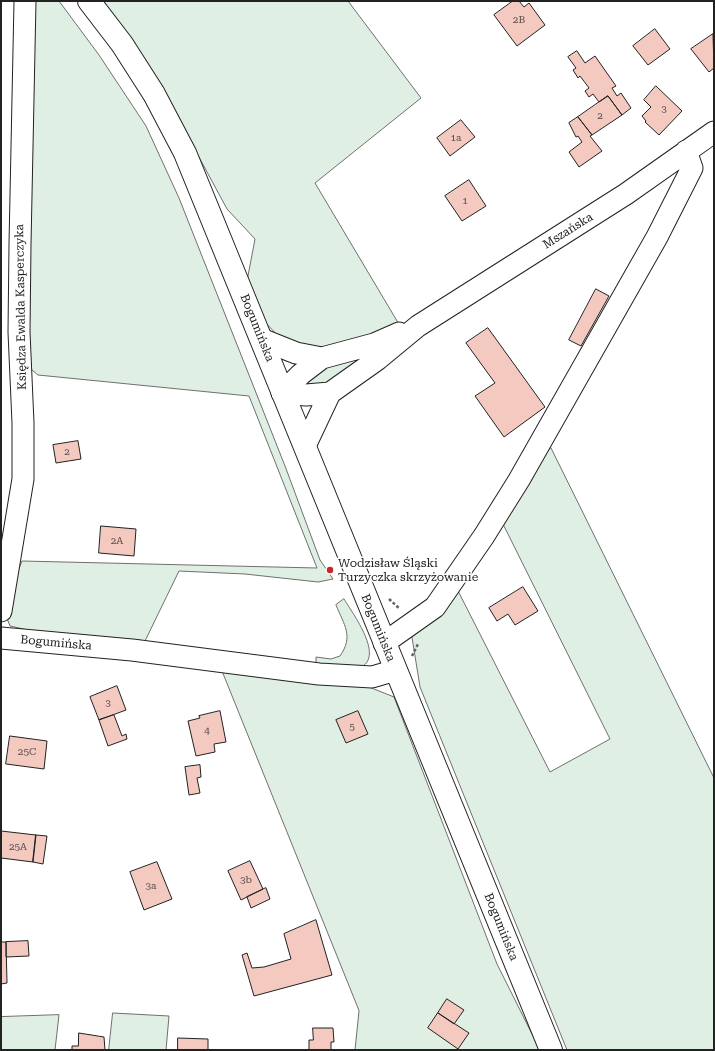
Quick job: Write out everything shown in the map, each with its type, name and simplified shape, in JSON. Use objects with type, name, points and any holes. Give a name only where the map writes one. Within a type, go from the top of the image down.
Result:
[{"type":"main road","name":"Bogumińska","points":[[89,1],[122,44],[154,94],[181,146],[551,1050]]},
{"type":"street","name":"Księdza Ewalda Kasperczyka","points":[[1,611],[23,479],[20,258],[25,1]]},
{"type":"street","name":"Mszańska","points":[[330,393],[378,359],[418,326],[626,194],[714,132]]},
{"type":"street","points":[[384,643],[435,607],[519,480],[657,237],[692,168],[686,151]]},
{"type":"street","name":"Mszańska","points":[[322,358],[374,344],[418,326]]},
{"type":"street","points":[[261,340],[296,353],[322,358]]},
{"type":"street","points":[[282,393],[301,374],[322,358]]},
{"type":"street","points":[[282,393],[306,395],[330,393]]},
{"type":"street","points":[[305,446],[330,393]]},
{"type":"street","name":"Bogumińska","points":[[1,638],[132,650],[319,674],[372,677],[396,670]]},
{"type":"green space","points":[[31,1],[59,1],[99,55],[146,126],[179,198],[285,466],[320,560],[333,579],[318,582],[245,574],[179,571],[145,641],[32,631],[10,626],[3,608],[22,561],[317,568],[249,396],[38,375],[25,364]]},
{"type":"green space","points":[[97,1],[348,1],[421,98],[315,183],[403,331],[374,344],[308,348],[279,337],[263,320],[247,281],[255,239],[227,209],[160,85]]},
{"type":"green space","points":[[354,358],[359,361],[335,382],[298,387],[318,371]]},
{"type":"green space","points":[[551,448],[714,778],[714,1050],[567,1050],[420,687],[410,625],[453,581],[550,772],[610,739],[498,514],[519,480]]},
{"type":"green space","points":[[344,599],[365,635],[369,655],[366,663],[355,669],[316,666],[316,657],[331,659],[340,656],[344,649],[347,636],[346,630],[336,605]]},
{"type":"green space","points":[[222,670],[319,674],[369,687],[394,697],[497,964],[540,1050],[355,1050],[359,1011]]},
{"type":"green space","points":[[113,1013],[169,1016],[166,1050],[109,1050]]},
{"type":"green space","points":[[59,1015],[55,1050],[1,1050],[1,1017]]},
{"type":"building","points":[[513,1],[519,1],[524,7],[529,3],[545,25],[517,46],[494,15]]},
{"type":"building","points":[[655,29],[670,49],[648,65],[633,46]]},
{"type":"building","points":[[713,34],[714,68],[709,72],[691,49]]},
{"type":"building","points":[[577,51],[585,63],[595,56],[616,86],[612,88],[617,96],[621,93],[631,108],[622,115],[608,96],[599,102],[593,94],[589,97],[585,91],[589,88],[580,76],[578,78],[573,70],[576,68],[568,57]]},
{"type":"building","points":[[656,86],[682,111],[659,135],[645,122],[646,121],[642,116],[651,107],[644,100]]},
{"type":"building","points":[[608,96],[622,115],[592,135],[578,117]]},
{"type":"building","points":[[578,117],[602,151],[579,167],[569,152],[582,142],[578,136],[576,137],[569,123]]},
{"type":"building","points":[[461,120],[475,137],[450,156],[437,138]]},
{"type":"building","points":[[469,180],[486,206],[462,221],[445,196]]},
{"type":"building","points":[[596,289],[609,296],[581,346],[569,340]]},
{"type":"building","points":[[488,328],[545,407],[504,437],[475,396],[495,383],[466,343]]},
{"type":"building","points":[[78,441],[81,459],[56,463],[53,445]]},
{"type":"building","points":[[101,526],[136,529],[134,556],[99,553]]},
{"type":"building","points":[[523,587],[538,611],[515,625],[508,614],[497,621],[489,608]]},
{"type":"building","points":[[117,686],[126,710],[99,720],[90,697]]},
{"type":"building","points":[[220,711],[226,742],[214,744],[215,752],[196,756],[188,721],[200,718],[199,716]]},
{"type":"building","points":[[358,711],[368,734],[346,743],[336,720]]},
{"type":"building","points":[[114,715],[122,736],[126,734],[127,739],[108,746],[99,720]]},
{"type":"building","points":[[10,736],[47,741],[44,769],[6,764]]},
{"type":"building","points":[[200,765],[201,777],[197,778],[200,793],[189,795],[185,767]]},
{"type":"building","points":[[1,831],[36,835],[33,862],[1,858]]},
{"type":"building","points":[[36,835],[47,836],[43,864],[33,862]]},
{"type":"building","points":[[250,861],[263,889],[241,900],[228,871]]},
{"type":"building","points":[[157,862],[172,899],[144,910],[130,872]]},
{"type":"building","points":[[266,888],[270,899],[251,908],[247,897]]},
{"type":"building","points":[[316,920],[332,975],[254,996],[242,955],[247,953],[252,968],[264,967],[291,959],[284,934]]},
{"type":"building","points":[[28,941],[29,956],[6,957],[6,942]]},
{"type":"building","points":[[1,942],[6,942],[7,983],[1,984]]},
{"type":"building","points":[[447,999],[464,1010],[454,1024],[438,1013]]},
{"type":"building","points":[[438,1013],[469,1033],[458,1049],[428,1028]]},
{"type":"building","points":[[313,1028],[333,1028],[334,1042],[331,1042],[331,1050],[309,1050],[309,1040],[313,1040]]},
{"type":"building","points":[[79,1033],[104,1037],[105,1050],[72,1050],[72,1046],[78,1046]]},
{"type":"building","points":[[178,1038],[208,1039],[208,1050],[178,1050]]},
{"type":"place","name":"Wodzisław Śląski Turzyczka skrzyżowanie","points":[[330,570]]}]
